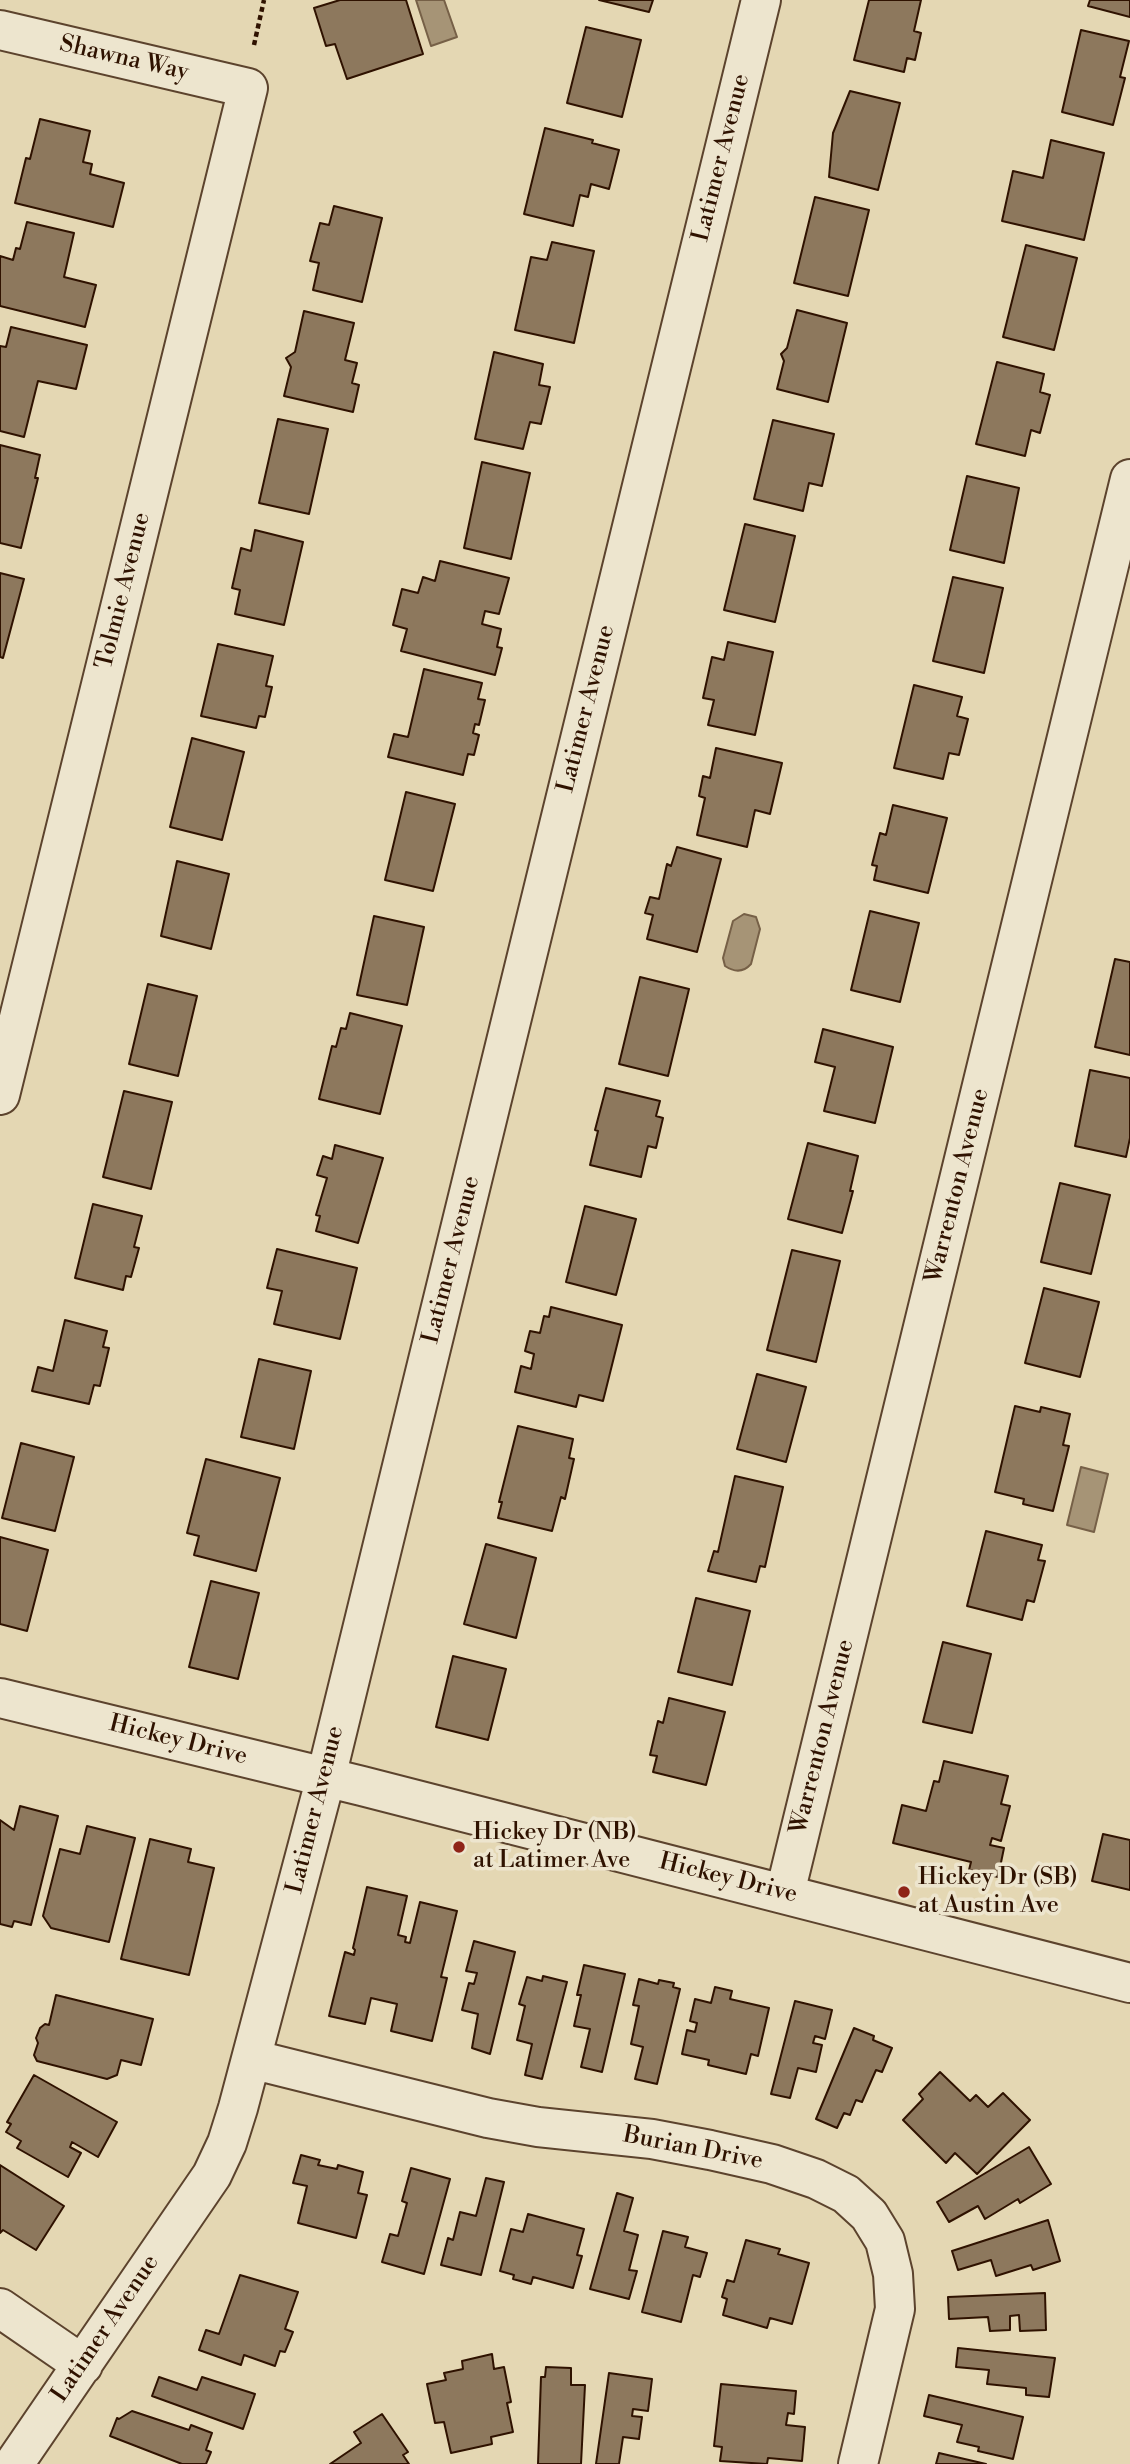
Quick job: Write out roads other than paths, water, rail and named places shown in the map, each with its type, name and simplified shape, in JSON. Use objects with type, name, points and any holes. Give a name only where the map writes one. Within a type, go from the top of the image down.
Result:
[{"type":"street","name":"Latimer Avenue","points":[[14,2464],[212,2175],[227,2143],[326,1777],[761,0]]},
{"type":"street","name":"Shawna Way","points":[[0,30],[248,88]]},
{"type":"street","name":"Tolmie Avenue","points":[[0,1095],[248,88]]},
{"type":"street","name":"Warrenton Avenue","points":[[785,1894],[1130,479]]},
{"type":"street","name":"Hickey Drive","points":[[0,1698],[326,1777],[1130,1983]]},
{"type":"street","name":"Burian Drive","points":[[251,2059],[488,2118],[538,2127],[652,2139],[722,2153],[794,2171],[846,2194],[869,2215],[885,2241],[893,2274],[895,2309],[858,2464]]},
{"type":"street","points":[[0,2308],[83,2365]]},
{"type":"place","name":"Hickey Dr (NB) at Latimer Ave","points":[[459,1847]]},
{"type":"place","name":"Hickey Dr (SB) at Austin Ave","points":[[904,1892]]}]
